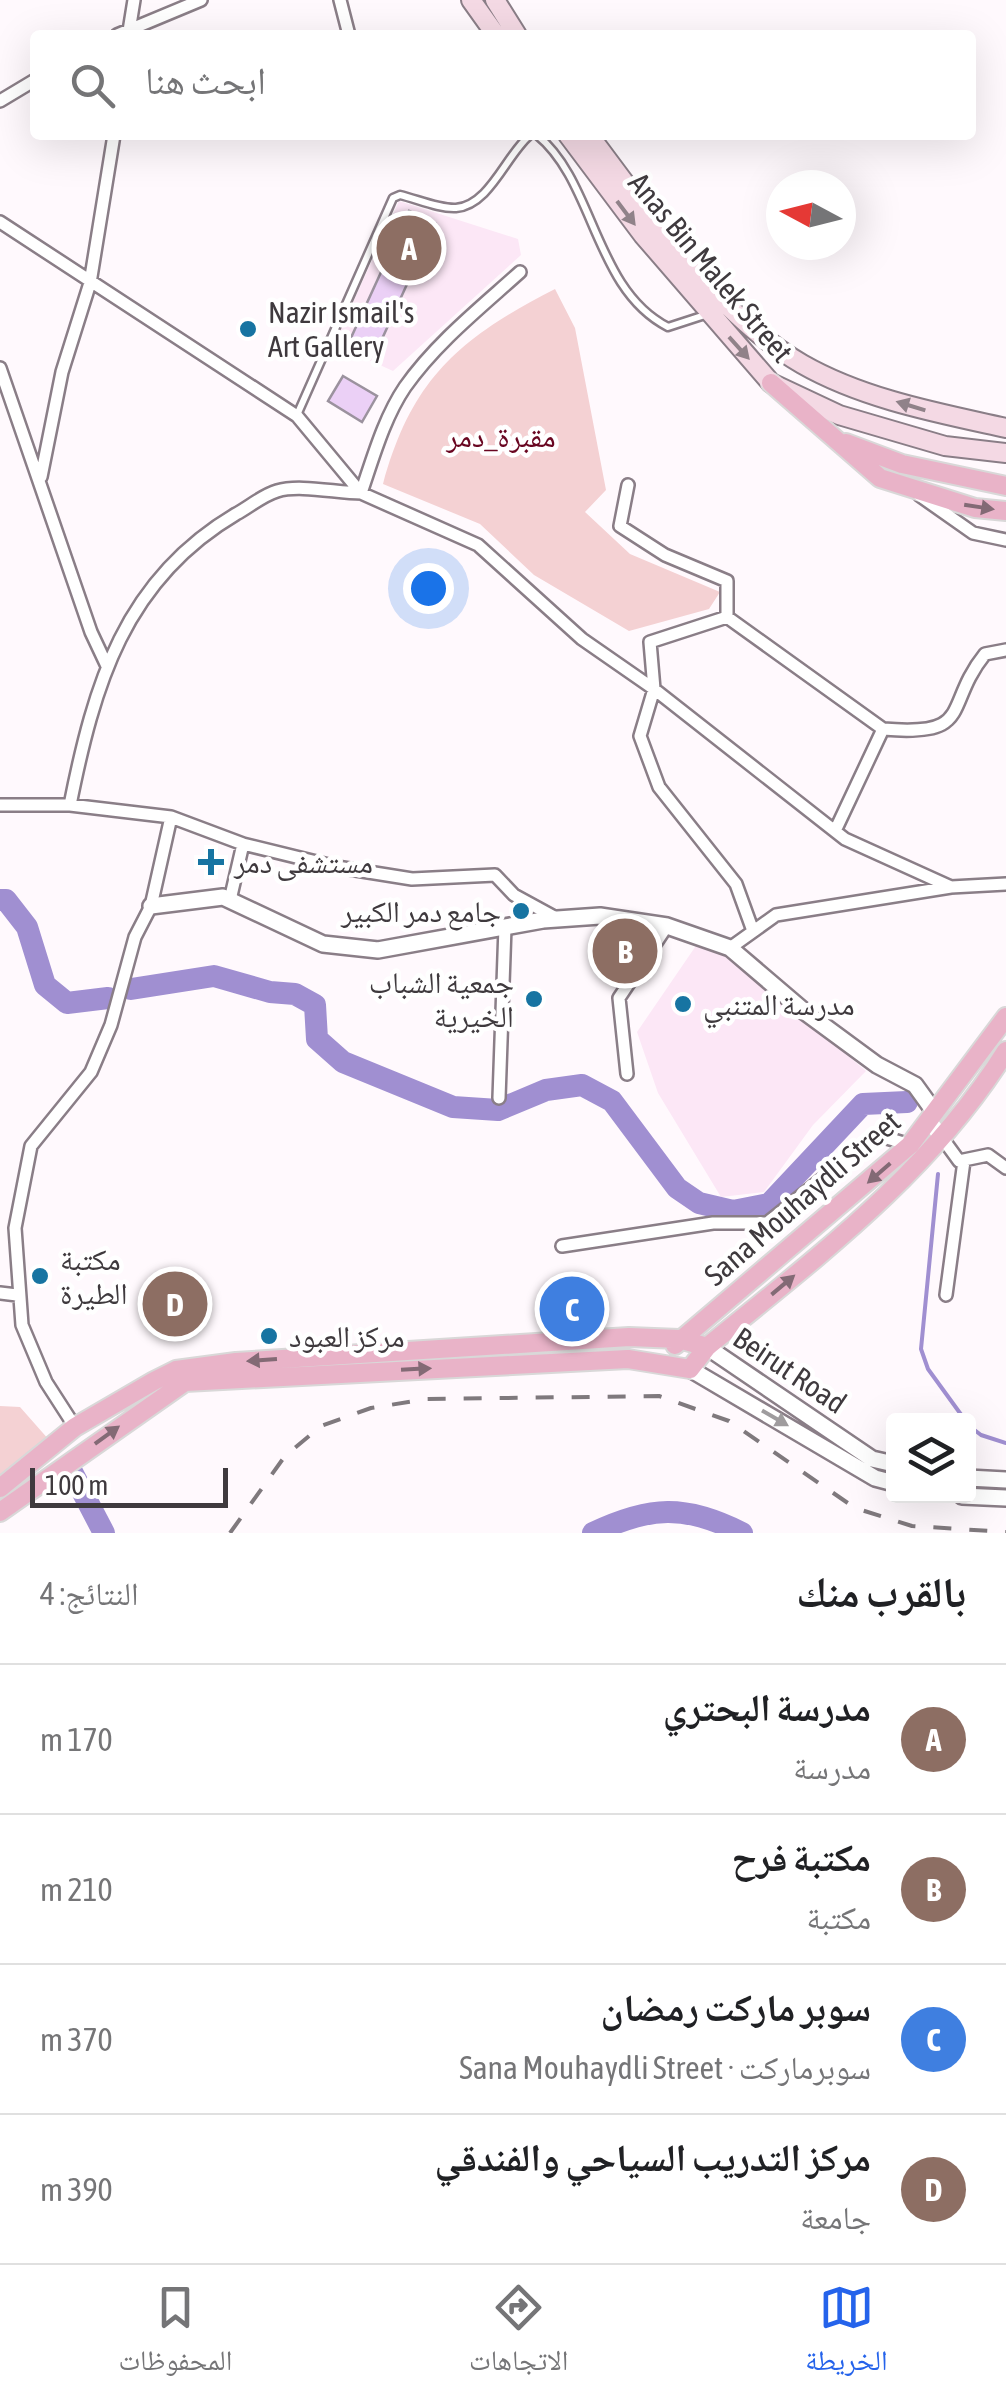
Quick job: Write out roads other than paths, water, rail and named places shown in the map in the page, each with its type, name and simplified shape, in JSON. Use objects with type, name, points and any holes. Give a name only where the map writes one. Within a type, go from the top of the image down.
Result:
[{"type":"main road","points":[[471,0],[492,30]]},
{"type":"main road","points":[[495,0],[514,30]]},
{"type":"main road","name":"Anas Bin Malek Street","points":[[572,140],[706,312],[770,383],[839,415],[928,441],[1006,453]]},
{"type":"main road","name":"Anas Bin Malek Street","points":[[593,140],[653,220],[720,295],[802,364],[913,408],[1006,428]]},
{"type":"main road","points":[[706,312],[720,295]]},
{"type":"main road","points":[[770,383],[880,478],[975,508],[1006,511]]},
{"type":"main road","points":[[832,437],[902,464],[1006,486]]},
{"type":"main road","name":"Sana Mouhaydli Street","points":[[663,1364],[679,1339],[910,1145],[1006,1017]]},
{"type":"main road","points":[[0,1512],[185,1382],[628,1360],[690,1369],[708,1347],[894,1192],[943,1139],[1006,1051]]},
{"type":"main road","points":[[0,1488],[75,1428],[165,1376],[191,1368],[629,1336],[679,1339],[708,1347]]},
{"type":"street","points":[[129,30],[134,0]]},
{"type":"street","points":[[131,30],[201,0]]},
{"type":"street","points":[[340,0],[348,30]]},
{"type":"street","points":[[0,101],[30,83]]},
{"type":"street","points":[[40,477],[62,372],[90,283],[113,140]]},
{"type":"street","points":[[0,222],[297,416],[362,493]]},
{"type":"street","points":[[362,493],[379,440],[404,388],[450,334],[520,272]]},
{"type":"street","points":[[0,368],[91,632],[108,666]]},
{"type":"street","points":[[628,485],[620,526],[665,555],[727,581],[727,617]]},
{"type":"street","points":[[912,490],[973,532],[1006,540]]},
{"type":"street","points":[[70,804],[95,699],[121,631],[164,570],[218,525],[278,491],[362,493],[478,545],[582,639],[654,689],[835,831],[951,887]]},
{"type":"street","points":[[727,617],[650,642],[654,689],[640,736],[659,787],[736,884],[753,931]]},
{"type":"street","points":[[727,617],[883,729],[926,732],[958,711],[986,654],[1006,650]]},
{"type":"street","points":[[835,831],[883,729]]},
{"type":"street","points":[[0,806],[70,804],[170,817],[243,844],[336,868],[412,879],[494,875],[514,895],[558,919]]},
{"type":"street","points":[[75,1428],[32,1354],[17,1295],[16,1228],[32,1146],[92,1072],[111,1025],[136,938],[151,906],[170,817]]},
{"type":"street","points":[[230,900],[243,844]]},
{"type":"street","points":[[730,948],[776,915],[951,887],[1006,884]]},
{"type":"street","points":[[151,906],[222,897],[324,944],[378,950],[558,919],[600,916],[666,926],[730,948],[804,1012],[877,1065],[915,1085],[933,1110],[930,1122],[953,1158],[964,1161],[988,1155],[1006,1168]]},
{"type":"street","points":[[627,1074],[619,998],[666,926]]},
{"type":"street","points":[[499,1098],[505,927]]},
{"type":"street","points":[[562,1246],[712,1223],[767,1223],[877,1135],[910,1145]]},
{"type":"street","points":[[946,1295],[964,1161]]},
{"type":"street","points":[[0,1293],[17,1295]]},
{"type":"street","name":"Beirut Road","points":[[708,1347],[872,1459],[886,1462]]},
{"type":"street","points":[[690,1369],[874,1478],[886,1481]]},
{"type":"street","points":[[976,1478],[1006,1480]]},
{"type":"street","points":[[976,1497],[1006,1498]]},
{"type":"lane","points":[[297,416],[392,198],[400,195],[453,208],[468,205],[482,195],[529,140]]},
{"type":"lane","points":[[538,140],[562,165],[602,251],[650,318],[668,327],[706,312]]},
{"type":"waterway","points":[[0,900],[6,900],[27,927],[45,985],[67,1003],[108,998]]},
{"type":"waterway","points":[[131,989],[214,976],[270,992],[295,994],[315,1005],[317,1039],[343,1062],[453,1107],[498,1110],[546,1090],[582,1085],[612,1101],[677,1188],[699,1203],[733,1211],[769,1204],[863,1104],[907,1102]]},
{"type":"waterway","points":[[938,1174],[921,1349],[928,1369],[960,1413]]},
{"type":"waterway","points":[[976,1431],[1006,1443]]},
{"type":"waterway","points":[[70,1468],[104,1533]]},
{"type":"waterway","points":[[593,1533],[632,1518],[668,1512],[703,1517],[742,1533]]},
{"type":"railway","points":[[230,1533],[285,1456],[321,1426],[371,1408],[427,1399],[659,1396],[729,1421],[855,1508],[912,1526],[1006,1532]]},
{"type":"place","name":"مدرسة البحتري","points":[[409,248]]},
{"type":"place","name":"Nazir Ismail's Art Gallery","points":[[248,329]]},
{"type":"place","name":"مستشفى دمر","points":[[211,862]]},
{"type":"place","name":"جامع دمر الكبير","points":[[521,911]]},
{"type":"place","name":"مكتبة فرح","points":[[625,951]]},
{"type":"place","name":"جمعية الشباب الخيرية","points":[[534,999]]},
{"type":"place","name":"مدرسة المتنبي","points":[[683,1004]]},
{"type":"place","name":"مكتبة الطيرة","points":[[40,1276]]},
{"type":"place","name":"مركز التدريب السياحي والفندقي","points":[[175,1304]]},
{"type":"place","name":"سوبر ماركت رمضان","points":[[572,1309]]},
{"type":"place","name":"مركز العبود","points":[[269,1336]]},
{"type":"park label","name":"مقبرة_دمر","points":[[501,436]]}]
